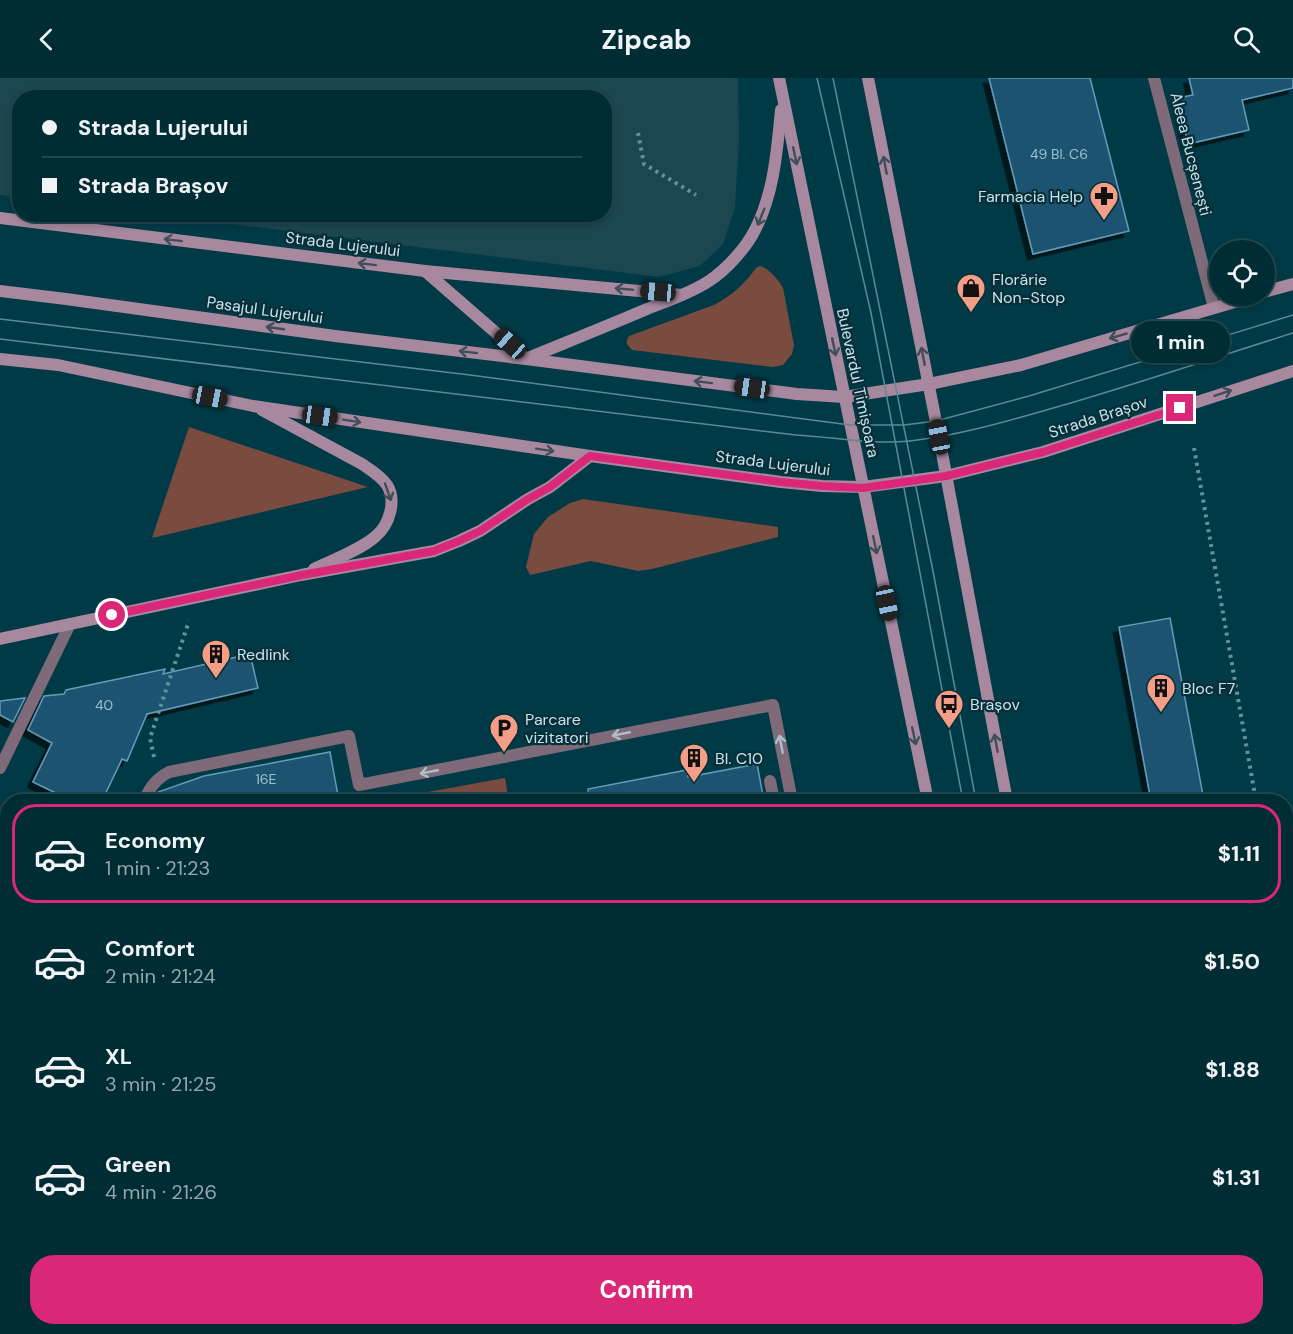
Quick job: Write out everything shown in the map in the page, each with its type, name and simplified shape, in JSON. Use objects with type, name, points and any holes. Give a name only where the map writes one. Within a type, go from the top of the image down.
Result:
[{"type":"main road","name":"Bulevardul Timișoara","points":[[778,78],[927,794]]},
{"type":"main road","points":[[868,78],[929,384],[1006,794]]},
{"type":"main road","points":[[526,359],[682,295],[708,282],[723,271],[755,232],[768,199],[776,160],[783,98]]},
{"type":"main road","name":"Strada Lujerului","points":[[32,222],[425,271],[682,295]]},
{"type":"main road","points":[[425,271],[526,359],[797,394],[844,397],[929,384],[1021,365],[1221,306]]},
{"type":"main road","points":[[1275,289],[1293,284]]},
{"type":"main road","name":"Pasajul Lujerului","points":[[0,291],[526,359]]},
{"type":"main road","points":[[0,358],[58,365],[253,406],[362,464],[388,486],[392,504],[387,523],[375,537],[302,575]]},
{"type":"main road","name":"Strada Brașov","points":[[946,476],[1043,452],[1293,371]]},
{"type":"main road","name":"Strada Lujerului","points":[[253,406],[781,482],[863,488],[946,476]]},
{"type":"main road","points":[[0,639],[302,575],[434,551],[480,531],[550,487],[590,456]]},
{"type":"street","name":"Aleea Bucșenești","points":[[1154,78],[1214,308]]},
{"type":"street","points":[[0,768],[70,624]]},
{"type":"street","points":[[148,794],[161,776],[178,770],[349,736],[358,785],[773,705],[791,794]]},
{"type":"street","points":[[770,781],[773,794]]},
{"type":"path","points":[[638,133],[644,164],[696,195]]},
{"type":"path","points":[[1194,448],[1255,794]]},
{"type":"path","points":[[161,776],[150,738],[196,598]]},
{"type":"shaded area","points":[[0,78],[738,78],[739,139],[735,208],[723,244],[700,266],[659,277],[216,222],[612,222],[612,90],[12,90],[12,196],[0,195]]},
{"type":"shaded area","points":[[761,266],[774,275],[783,288],[794,345],[792,354],[783,365],[773,367],[632,350],[627,344],[629,336],[721,301],[738,289],[757,267]]},
{"type":"shaded area","points":[[189,427],[368,487],[152,538]]},
{"type":"shaded area","points":[[583,499],[778,527],[778,537],[652,569],[638,571],[591,561],[530,575],[526,567],[534,534],[548,517],[570,503]]},
{"type":"shaded area","points":[[505,778],[508,794],[417,794]]},
{"type":"building","points":[[989,78],[1090,78],[1129,231],[1033,254]]},
{"type":"building","points":[[1189,78],[1293,78],[1293,88],[1242,100],[1249,130],[1188,144],[1178,98],[1193,95]]},
{"type":"building","name":"Bloc F7","points":[[1170,618],[1203,794],[1150,794],[1119,627]]},
{"type":"building","points":[[250,654],[258,688],[147,714],[127,761],[122,759],[105,794],[58,794],[33,782],[52,743],[28,730],[44,696],[64,694],[66,690],[165,669],[163,674]]},
{"type":"building","points":[[25,698],[13,722],[0,715],[0,701]]},
{"type":"building","points":[[330,752],[338,794],[157,794],[204,776]]},
{"type":"building","name":"Bl. C10","points":[[757,764],[763,794],[588,794],[588,789],[687,770],[688,777]]},
{"type":"tram line","points":[[817,78],[871,313],[962,794]]},
{"type":"tram line","points":[[833,78],[933,571],[975,794]]},
{"type":"tram line","points":[[0,319],[470,375],[850,425],[904,425],[936,421],[1029,396],[1293,315]]},
{"type":"tram line","points":[[0,339],[796,435],[896,442],[972,430],[1013,419],[1293,333]]},
{"type":"place","name":"Farmacia Help","points":[[1104,222]]},
{"type":"place","name":"Florărie Non-Stop","points":[[971,314]]},
{"type":"place","name":"Redlink","points":[[216,680]]},
{"type":"place","name":"Bloc F7","points":[[1161,714]]},
{"type":"place","name":"Brașov","points":[[949,730]]},
{"type":"place","name":"Parcare vizitatori","points":[[504,754]]},
{"type":"place","name":"Bl. C10","points":[[694,784]]},
{"type":"route","points":[[112,615],[302,575],[434,551],[480,531],[550,487],[590,456],[781,482],[863,488],[946,476],[1043,452],[1180,408]]}]
